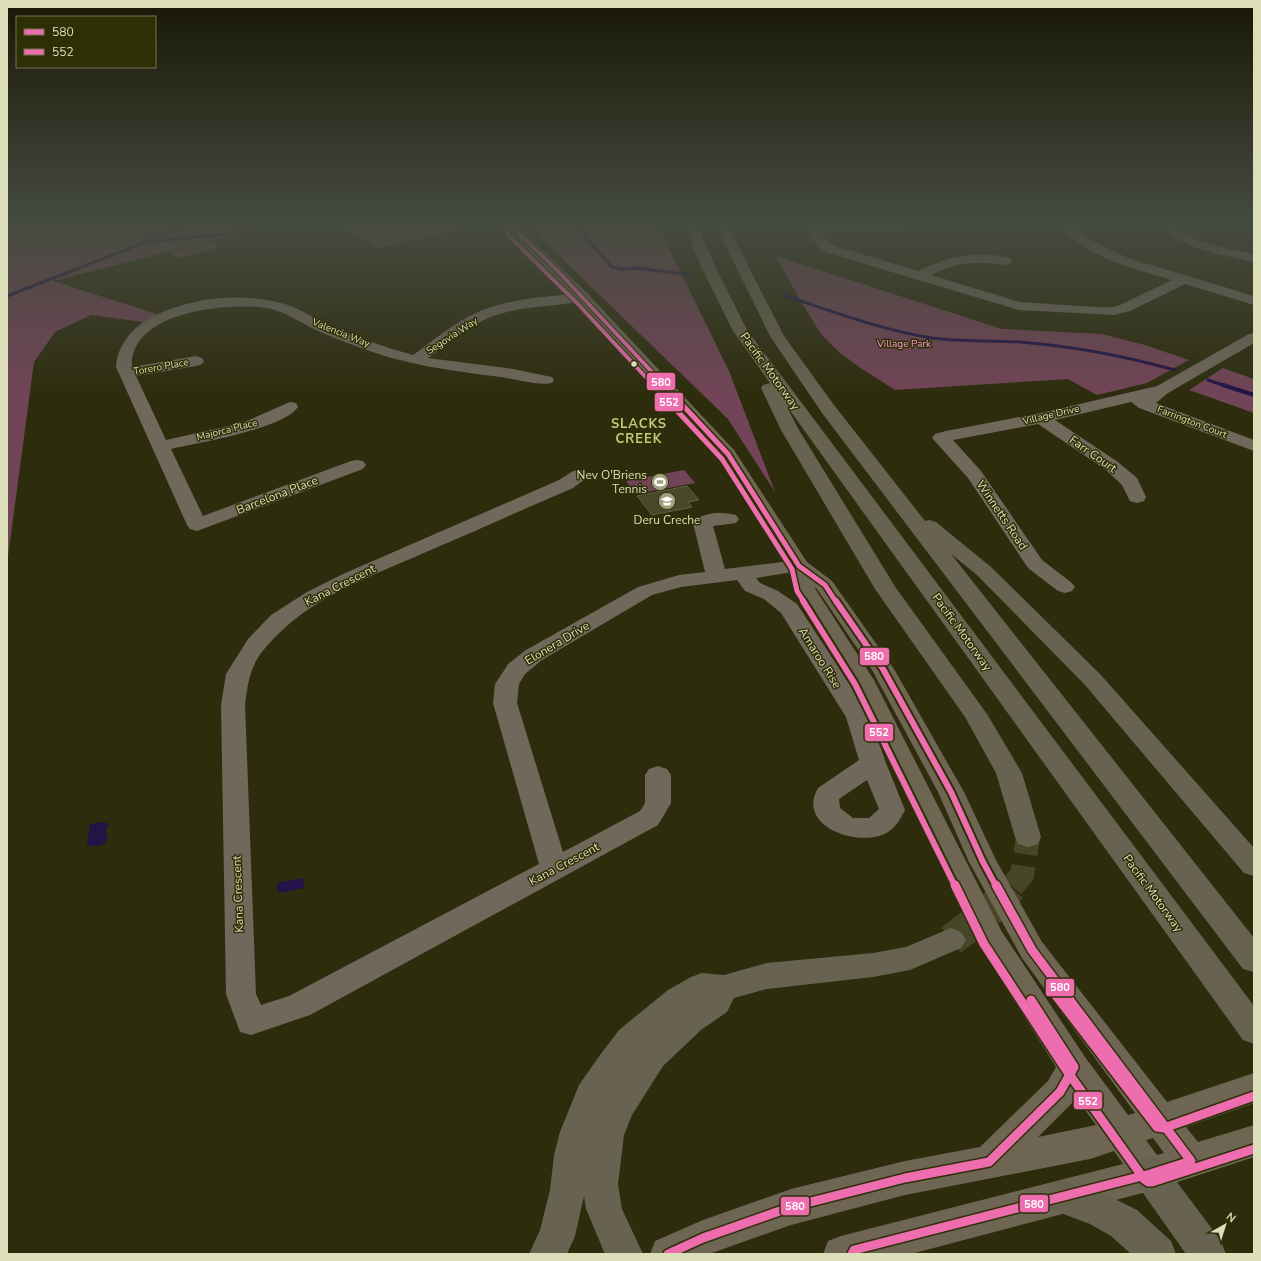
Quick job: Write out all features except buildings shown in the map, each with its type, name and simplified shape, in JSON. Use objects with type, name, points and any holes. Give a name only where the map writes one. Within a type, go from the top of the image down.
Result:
[{"type":"highway","name":"Pacific Motorway","points":[[715,281],[740,331],[1254,1030]]},
{"type":"highway","points":[[749,281],[777,336],[828,409],[1254,960]]},
{"type":"highway","points":[[740,331],[790,430],[886,589],[975,714],[1009,773],[1028,837]]},
{"type":"highway","points":[[898,499],[984,571],[1093,680],[1254,866]]},
{"type":"highway","points":[[547,1254],[557,1236],[568,1190],[571,1155],[577,1132],[592,1096],[611,1065],[630,1040],[679,999],[702,986],[724,988],[767,976],[873,966],[910,958],[951,940]]},
{"type":"highway","points":[[625,1254],[613,1232],[604,1209],[600,1184],[607,1135],[618,1107],[652,1056],[690,1021],[716,1003],[724,988]]},
{"type":"highway","points":[[1150,1174],[1208,1254]]},
{"type":"highway","points":[[1063,1197],[1100,1210],[1124,1223],[1158,1254]]},
{"type":"main road","points":[[567,281],[691,412],[728,454],[799,566],[804,588],[862,680],[992,940],[1074,1067],[1150,1174]]},
{"type":"main road","points":[[799,566],[825,584],[883,669],[951,792],[983,862],[1032,950],[1191,1161]]},
{"type":"main road","points":[[989,1162],[1060,1092],[1074,1067]]},
{"type":"main road","points":[[668,1254],[703,1238],[791,1207],[905,1178],[1090,1143],[1222,1100],[1254,1088]]},
{"type":"main road","points":[[849,1253],[1150,1174],[1254,1141]]},
{"type":"street","points":[[934,281],[1019,306],[1095,311],[1114,311],[1125,308],[1181,281]]},
{"type":"street","points":[[1186,281],[1254,301]]},
{"type":"street","name":"Segovia Way","points":[[415,360],[479,317],[493,312],[583,297]]},
{"type":"street","name":"Valencia Way","points":[[197,525],[124,367],[123,361],[126,353],[137,334],[161,317],[195,307],[233,303],[254,303],[283,308],[336,334],[392,354],[441,365],[518,374],[546,380]]},
{"type":"street","name":"Village Drive","points":[[948,444],[971,442],[1138,400],[1162,390],[1254,337]]},
{"type":"street","points":[[1238,346],[1254,352]]},
{"type":"street","name":"Torero Place","points":[[127,373],[196,361]]},
{"type":"street","name":"Farrington Court","points":[[1138,400],[1254,446]]},
{"type":"street","name":"Majorca Place","points":[[161,446],[247,427],[270,418],[290,407]]},
{"type":"street","name":"Farr Court","points":[[1047,422],[1112,466],[1130,482],[1138,497]]},
{"type":"street","name":"Winnetts Road","points":[[948,444],[975,475],[1035,564],[1065,587]]},
{"type":"street","name":"Barcelona Place","points":[[197,525],[357,465]]},
{"type":"street","name":"Kana Crescent","points":[[579,475],[566,484],[357,574],[314,596],[279,620],[256,644],[238,674],[233,704],[241,994],[251,1022],[299,1006],[649,818],[658,803],[658,774]]},
{"type":"street","points":[[716,576],[703,523],[713,519],[729,519]]},
{"type":"street","name":"Elonera Drive","points":[[554,869],[505,702],[507,684],[516,669],[534,656],[645,591],[679,581],[799,566]]},
{"type":"street","name":"Amaroo Rise","points":[[744,573],[752,587],[771,595],[789,609],[858,717],[873,763]]},
{"type":"green space","points":[[7,281],[54,281],[157,314],[143,322],[91,315],[55,332],[34,362],[7,564]]},
{"type":"green space","points":[[585,281],[685,281],[729,371],[775,492],[728,419]]},
{"type":"green space","name":"Village Park","points":[[790,281],[853,281],[1002,329],[1102,334],[1145,345],[1189,360],[1147,383],[1097,395],[1068,379],[895,390],[839,352],[821,334]]},
{"type":"green space","points":[[1223,368],[1254,379],[1254,413],[1189,390]]},
{"type":"green space","name":"Nev O'Briens Tennis","points":[[684,470],[695,483],[636,494],[626,481]]},
{"type":"shaded area","points":[[102,822],[109,824],[105,832],[108,837],[106,841],[99,846],[87,846],[90,824]]},
{"type":"shaded area","points":[[303,878],[304,888],[278,893],[277,883]]},
{"type":"waterway","points":[[7,296],[46,281]]},
{"type":"waterway","points":[[783,295],[857,320],[913,335],[943,339],[1020,342],[1059,346],[1137,360],[1175,370]]},
{"type":"waterway","points":[[1208,380],[1223,385]]},
{"type":"waterway","points":[[1223,385],[1254,395]]},
{"type":"tunnel","points":[[1012,886],[1022,875],[1028,837]]},
{"type":"tunnel","points":[[951,940],[992,909],[1013,885]]},
{"type":"transit line","name":"552","points":[[555,281],[577,303],[722,459],[792,569],[797,591],[855,684],[984,944],[1067,1071],[1144,1179],[1148,1182],[1152,1182],[1254,1149]]},
{"type":"transit line","name":"580","points":[[567,281],[728,454],[799,566],[825,585],[883,669],[951,792],[983,862],[1032,950],[1191,1161],[1150,1174],[854,1250],[852,1254]]},
{"type":"transit line","name":"552","points":[[1051,989],[1157,1127],[1164,1128],[1254,1096]]},
{"type":"transit line","name":"580","points":[[668,1254],[703,1238],[791,1207],[905,1178],[989,1162],[1060,1092],[1074,1067],[1031,1000]]},
{"type":"place","name":"Nev O'Briens Tennis","points":[[660,482]]},
{"type":"place","name":"Deru Creche","points":[[667,501]]},
{"type":"district","name":"SLACKS CREEK","points":[[639,432]]}]
